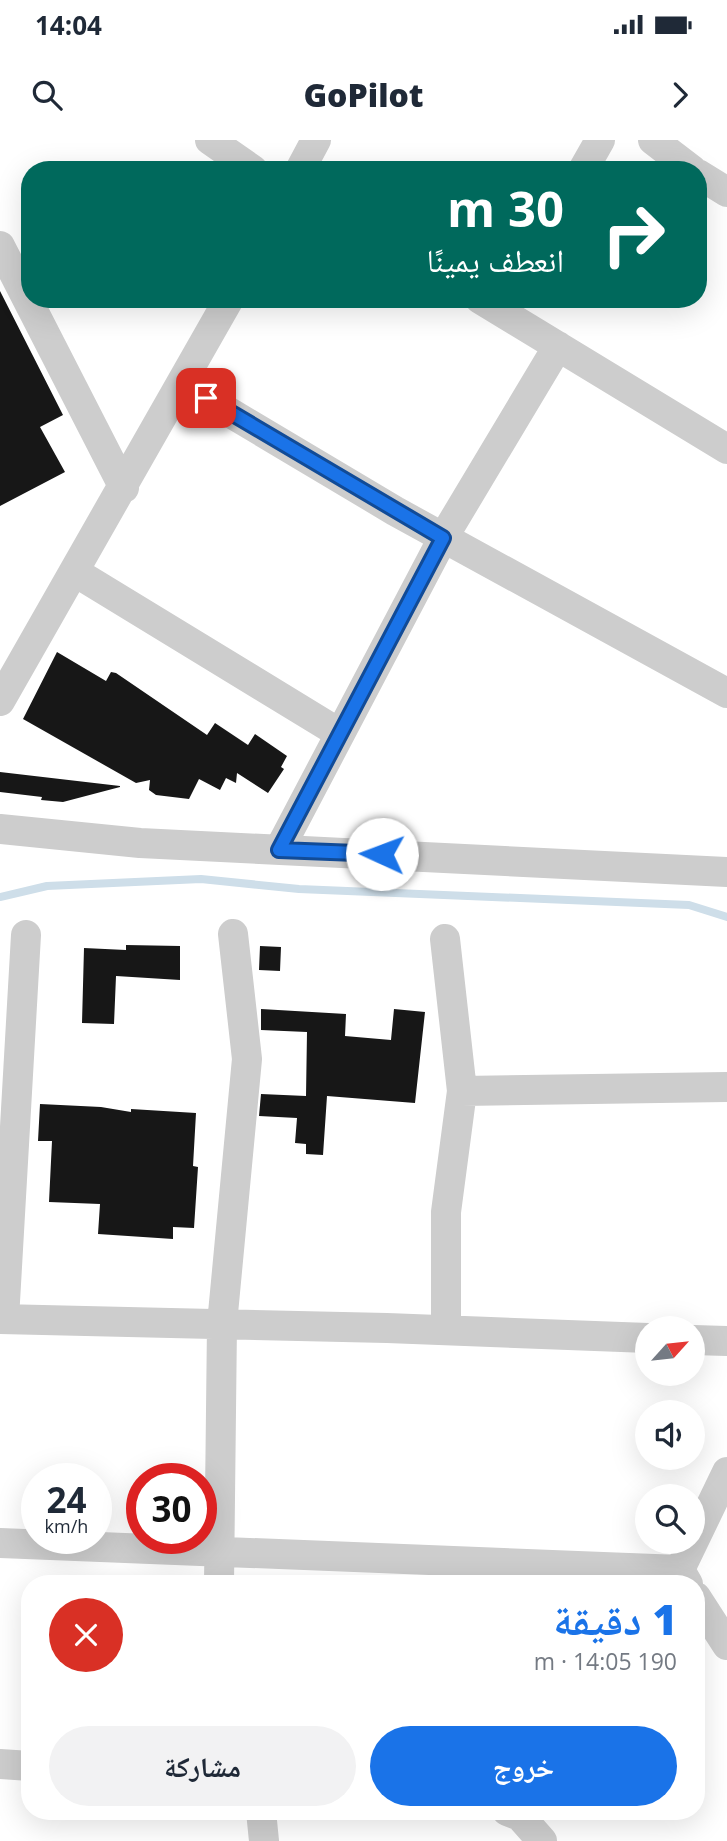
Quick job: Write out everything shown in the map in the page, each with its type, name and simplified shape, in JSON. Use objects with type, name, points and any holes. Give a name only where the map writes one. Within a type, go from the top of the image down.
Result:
[{"type":"street","points":[[210,140],[240,161]]},
{"type":"street","points":[[305,161],[316,140]]},
{"type":"street","points":[[588,161],[600,140]]},
{"type":"street","points":[[653,140],[680,161]]},
{"type":"street","points":[[707,180],[727,192]]},
{"type":"street","points":[[0,246],[21,287]]},
{"type":"street","points":[[32,308],[124,488]]},
{"type":"street","points":[[1,696],[124,488],[224,308]]},
{"type":"street","points":[[506,308],[558,346],[727,449]]},
{"type":"street","points":[[279,850],[443,538],[558,346]]},
{"type":"street","points":[[182,384],[443,538],[727,693]]},
{"type":"street","points":[[75,572],[340,733]]},
{"type":"street","points":[[0,829],[140,844],[727,872]]},
{"type":"street","points":[[219,1575],[222,1324],[247,1059],[233,934]]},
{"type":"street","points":[[26,935],[2,1319],[635,1337]]},
{"type":"street","points":[[445,939],[462,1091],[446,1212],[446,1330]]},
{"type":"street","points":[[462,1091],[727,1087]]},
{"type":"street","points":[[705,1340],[727,1341]]},
{"type":"street","points":[[682,1575],[727,1472]]},
{"type":"street","points":[[0,1543],[218,1552],[612,1575]]},
{"type":"street","points":[[705,1611],[727,1645]]},
{"type":"street","points":[[0,1764],[21,1765]]},
{"type":"street","points":[[262,1820],[264,1841]]},
{"type":"street","points":[[514,1820],[542,1841]]},
{"type":"building","points":[[0,291],[63,415],[40,427],[65,472],[0,506]]},
{"type":"building","points":[[57,652],[106,681],[111,672],[116,673],[207,735],[215,723],[248,745],[255,734],[287,756],[281,767],[284,769],[268,793],[237,773],[236,783],[226,778],[220,790],[199,779],[189,799],[156,795],[149,790],[150,780],[136,783],[23,719]]},
{"type":"building","points":[[0,772],[120,787],[63,802],[41,800],[42,797],[0,792]]},
{"type":"building","points":[[126,945],[180,946],[180,980],[116,976],[114,1024],[82,1023],[84,948],[126,950]]},
{"type":"building","points":[[260,946],[281,947],[280,971],[259,970]]},
{"type":"building","points":[[261,1009],[346,1014],[345,1036],[391,1040],[394,1009],[425,1012],[415,1103],[327,1096],[323,1155],[306,1154],[306,1144],[295,1143],[297,1118],[259,1116],[261,1094],[306,1096],[307,1032],[261,1030]]},
{"type":"building","points":[[40,1104],[101,1107],[131,1112],[131,1109],[196,1113],[193,1166],[198,1167],[194,1228],[173,1227],[173,1239],[98,1234],[100,1204],[49,1202],[52,1141],[38,1141]]},
{"type":"waterway","points":[[0,897],[47,886],[201,879],[299,889],[689,905],[727,917]]},
{"type":"route","points":[[206,398],[443,538],[279,850],[382,854]]}]
